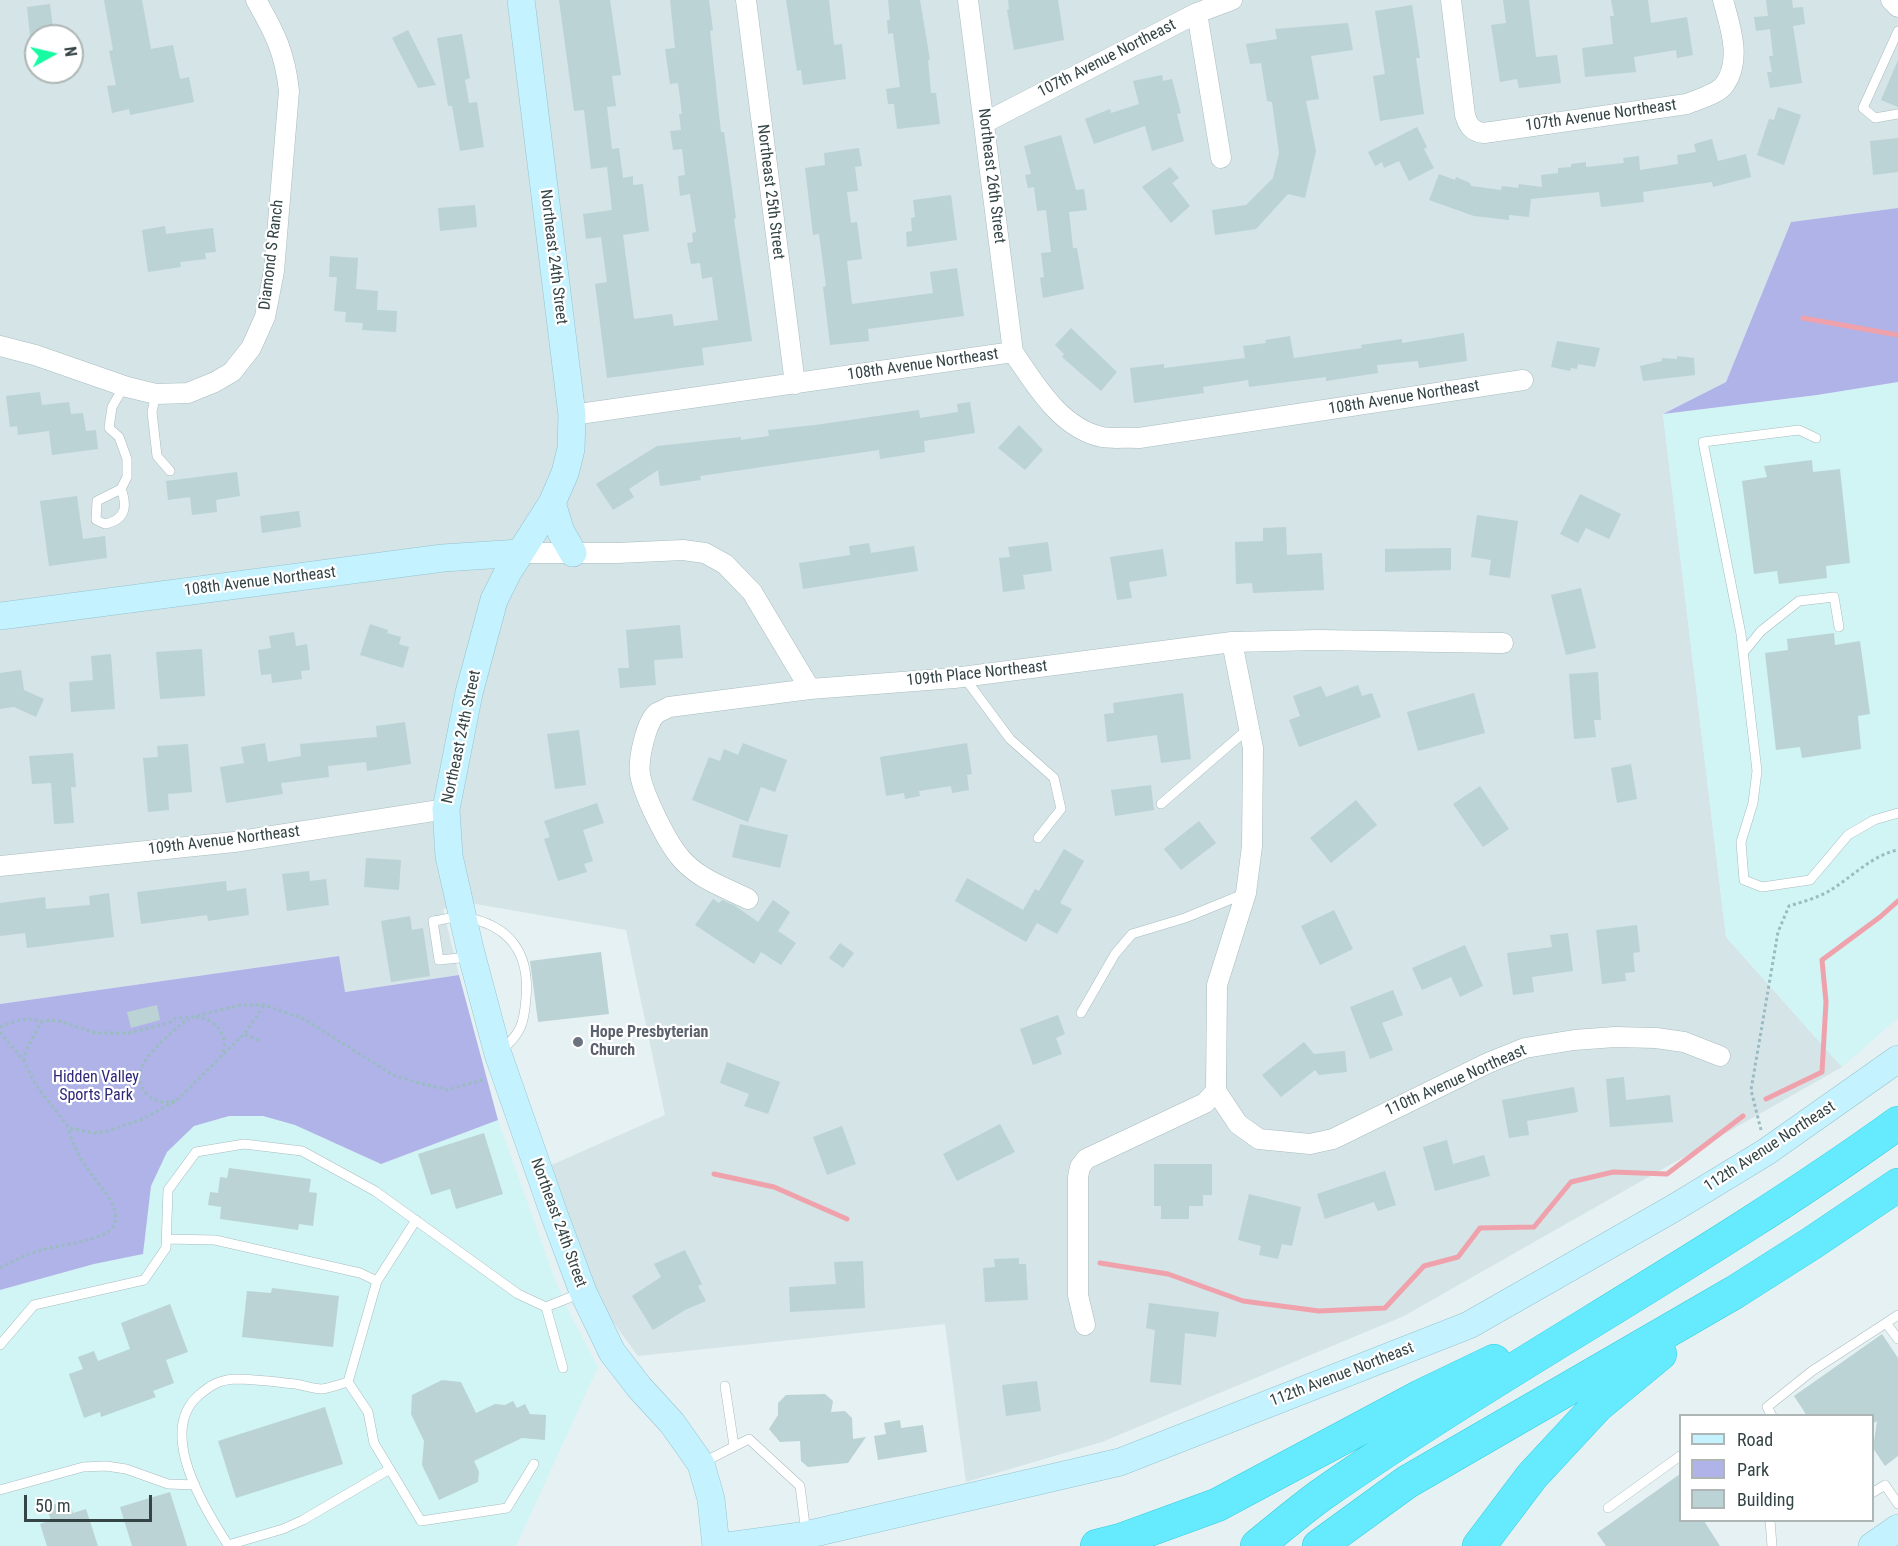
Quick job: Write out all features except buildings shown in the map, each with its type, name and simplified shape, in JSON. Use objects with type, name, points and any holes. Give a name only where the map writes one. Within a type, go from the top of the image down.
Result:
[{"type":"highway","points":[[1257,1546],[1319,1496],[1432,1421],[1787,1200],[1898,1123]]},
{"type":"highway","points":[[1319,1546],[1407,1482],[1735,1292],[1898,1185]]},
{"type":"highway","points":[[1097,1546],[1121,1540],[1217,1505],[1421,1396],[1665,1277]]},
{"type":"highway","points":[[1479,1546],[1532,1476],[1597,1406],[1735,1292]]},
{"type":"main road","name":"Northeast 24th Street","points":[[521,0],[572,415],[572,449],[565,474],[552,503],[520,553],[494,600],[469,693],[446,809],[449,856],[495,1066],[583,1292],[612,1352],[639,1387],[672,1423],[701,1464],[711,1499],[717,1546]]},
{"type":"main road","points":[[552,503],[561,532],[573,553]]},
{"type":"main road","name":"108th Avenue Northeast","points":[[0,616],[443,558],[520,553]]},
{"type":"main road","points":[[443,558],[470,568],[477,574],[494,600]]},
{"type":"main road","name":"112th Avenue Northeast","points":[[726,1546],[806,1535],[1120,1462],[1469,1325],[1674,1208],[1766,1152],[1898,1059]]},
{"type":"main road","points":[[1872,1546],[1898,1528]]},
{"type":"street","name":"Diamond S Ranch","points":[[0,346],[156,394],[188,393],[216,382],[232,372],[251,348],[265,317],[274,271],[289,91],[286,65],[277,38],[256,0]]},
{"type":"street","name":"Northeast 25th Street","points":[[746,0],[795,384]]},
{"type":"street","name":"Northeast 26th Street","points":[[968,0],[1013,352]]},
{"type":"street","name":"107th Avenue Northeast","points":[[984,123],[1197,13],[1232,0]]},
{"type":"street","name":"107th Avenue Northeast","points":[[1451,0],[1465,115],[1468,125],[1484,133],[1687,104],[1709,95],[1724,85],[1732,67],[1734,40],[1723,0]]},
{"type":"street","points":[[1891,0],[1898,7]]},
{"type":"street","points":[[1197,13],[1221,158]]},
{"type":"street","name":"108th Avenue Northeast","points":[[572,415],[1013,352],[1036,385],[1063,417],[1078,427],[1102,437],[1139,438],[1523,380]]},
{"type":"street","points":[[520,553],[617,554],[683,550],[705,554],[725,564],[752,591],[810,689],[669,707],[656,714],[648,726],[640,772],[646,795],[679,856],[698,874],[748,899]]},
{"type":"street","name":"109th Place Northeast","points":[[810,689],[964,677],[1232,642],[1318,640],[1503,643]]},
{"type":"street","points":[[1085,1325],[1078,1295],[1078,1177],[1080,1167],[1086,1159],[1205,1103],[1216,1091],[1217,985],[1246,893],[1252,846],[1253,748],[1232,642]]},
{"type":"street","name":"109th Avenue Northeast","points":[[0,866],[234,842],[446,809]]},
{"type":"street","name":"110th Avenue Northeast","points":[[1216,1091],[1238,1124],[1259,1138],[1310,1144],[1333,1139],[1488,1063],[1525,1048],[1574,1040],[1615,1037],[1656,1038],[1684,1042],[1720,1056]]},
{"type":"lane","points":[[1898,31],[1863,108],[1875,118],[1898,114]]},
{"type":"lane","points":[[121,489],[128,477],[127,459],[119,437],[109,428],[112,407],[124,386]]},
{"type":"lane","points":[[156,394],[152,412],[157,456],[171,471]]},
{"type":"lane","points":[[1816,438],[1799,430],[1703,442],[1735,599],[1757,771],[1753,803],[1741,842],[1744,880],[1762,887],[1810,880],[1848,835],[1874,820],[1898,813]]},
{"type":"lane","points":[[1743,653],[1761,631],[1799,601],[1834,597],[1839,627]]},
{"type":"lane","points":[[964,677],[1010,739],[1054,778],[1061,809],[1038,838]]},
{"type":"lane","points":[[1161,804],[1249,728]]},
{"type":"lane","points":[[1081,1013],[1115,954],[1132,934],[1185,918],[1246,893]]},
{"type":"lane","points":[[463,917],[496,928],[509,936],[518,947],[526,972],[526,1002],[521,1028],[495,1066]]},
{"type":"lane","points":[[0,1345],[34,1305],[144,1280],[166,1248],[168,1190],[196,1152],[244,1144],[302,1151],[375,1191],[518,1294],[546,1307],[583,1292]]},
{"type":"lane","points":[[416,1220],[377,1281],[348,1382],[368,1412],[374,1443],[421,1521],[507,1508],[534,1464]]},
{"type":"lane","points":[[167,1239],[216,1240],[360,1274],[377,1281]]},
{"type":"lane","points":[[546,1307],[563,1368]]},
{"type":"lane","points":[[1771,1414],[1767,1407],[1812,1371],[1898,1315]]},
{"type":"lane","points":[[1886,1323],[1898,1339]]},
{"type":"lane","points":[[348,1382],[321,1389],[296,1384],[235,1379],[214,1382],[193,1400],[184,1416],[182,1438],[185,1458],[195,1485],[228,1545],[283,1529],[303,1520],[390,1469]]},
{"type":"lane","points":[[725,1386],[734,1446]]},
{"type":"lane","points":[[701,1464],[749,1439],[800,1486],[806,1535]]},
{"type":"lane","points":[[1608,1508],[1679,1457]]},
{"type":"lane","points":[[0,1490],[83,1467],[106,1466],[126,1469],[168,1484],[195,1485]]},
{"type":"lane","points":[[1874,1492],[1885,1485],[1898,1504]]},
{"type":"lane","points":[[1770,1522],[1772,1546]]},
{"type":"path","points":[[1766,1152],[1751,1090],[1778,932],[1789,906],[1827,892],[1858,870],[1898,850]]},
{"type":"path","points":[[0,1027],[18,1020],[35,1019],[41,1022],[58,1021],[96,1033],[129,1033],[169,1023],[176,1018],[193,1017],[241,1005],[264,1005],[304,1019],[393,1075],[415,1082],[448,1090],[495,1066]]},
{"type":"path","points":[[69,1128],[94,1132],[107,1131],[141,1120],[176,1101],[245,1033],[264,1005]]},
{"type":"path","points":[[176,1101],[159,1102],[152,1098],[141,1085],[139,1077],[145,1060],[182,1023],[193,1017],[209,1020],[220,1031],[225,1044],[221,1058]]},
{"type":"path","points":[[24,1060],[30,1041],[41,1022]]},
{"type":"path","points":[[0,1032],[2,1038],[24,1060],[35,1084],[69,1128],[77,1153],[115,1205],[116,1220],[110,1231],[95,1237],[37,1251],[0,1268]]},
{"type":"path","points":[[245,1033],[260,1041]]},
{"type":"shaded area","points":[[0,0],[1898,0],[1898,208],[1791,222],[1726,382],[1663,414],[1726,937],[1842,1067],[1404,1316],[1102,1442],[966,1482],[945,1324],[638,1356],[596,1299],[549,1166],[665,1115],[626,930],[470,903],[443,909],[459,975],[344,992],[338,956],[0,1004]]},
{"type":"shaded area","points":[[1898,382],[1898,1018],[1842,1067],[1726,937],[1663,414],[1817,395]]},
{"type":"shaded area","points":[[229,1116],[263,1116],[295,1125],[381,1164],[498,1120],[554,1277],[569,1312],[598,1367],[516,1546],[0,1546],[0,1290],[94,1264],[143,1254],[151,1186],[167,1152],[194,1126]]},
{"type":"green space","points":[[1898,208],[1898,382],[1817,395],[1663,414],[1726,382],[1791,222]]},
{"type":"green space","name":"Hidden Valley Sports Park","points":[[339,956],[345,992],[459,975],[498,1120],[381,1164],[295,1125],[263,1116],[229,1116],[194,1126],[167,1152],[151,1186],[143,1254],[94,1264],[0,1290],[0,1004]]},
{"type":"waterway","points":[[1803,318],[1898,335]]},
{"type":"waterway","points":[[1766,1099],[1822,1072],[1826,1002],[1822,960],[1898,901]]},
{"type":"waterway","points":[[1100,1263],[1168,1274],[1243,1301],[1319,1311],[1385,1308],[1424,1266],[1458,1257],[1480,1228],[1534,1227],[1571,1182],[1613,1172],[1667,1174],[1743,1116]]},
{"type":"waterway","points":[[714,1174],[774,1187],[847,1219]]},
{"type":"place","name":"Hope Presbyterian Church","points":[[578,1042]]}]
